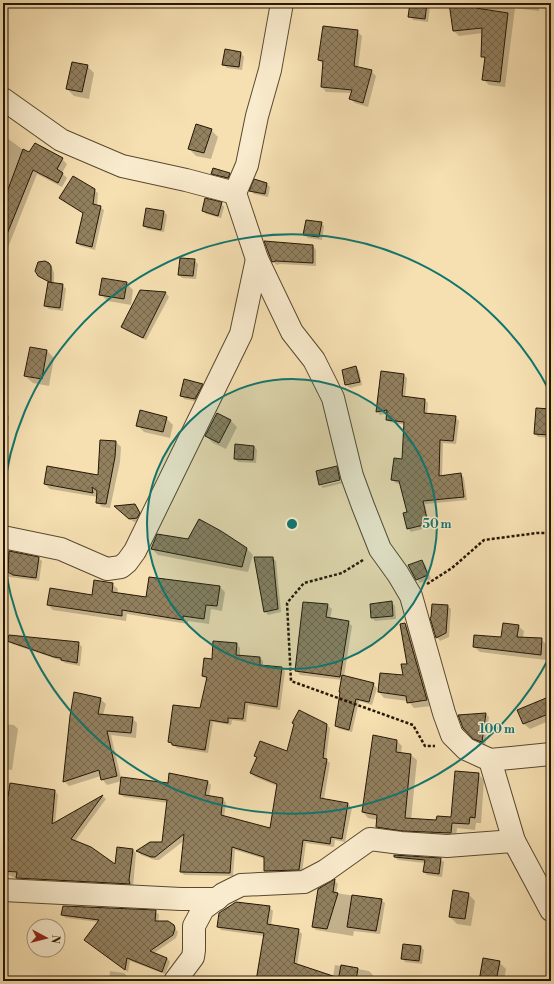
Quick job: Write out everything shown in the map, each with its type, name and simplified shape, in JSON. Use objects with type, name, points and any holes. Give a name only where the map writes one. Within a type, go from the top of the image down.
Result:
[{"type":"street","points":[[282,3],[270,70],[257,116],[247,165],[235,193],[257,259],[292,332],[314,360],[334,398],[352,476],[380,549],[398,574],[411,596],[444,714],[452,735],[466,749],[490,760],[551,754]]},
{"type":"street","points":[[3,99],[60,140],[122,166],[186,180],[235,193]]},
{"type":"street","points":[[3,537],[61,549],[108,569],[121,567],[127,562],[135,551],[241,334],[257,259]]},
{"type":"street","points":[[490,760],[514,841],[551,910]]},
{"type":"street","points":[[175,981],[193,957],[194,926],[204,909],[217,899],[241,885],[304,882],[325,871],[370,839],[447,846],[514,841]]},
{"type":"street","points":[[3,890],[142,898],[217,899]]},
{"type":"path","points":[[411,596],[452,568],[484,540],[536,533],[551,533]]},
{"type":"path","points":[[380,549],[342,573],[304,583],[287,603],[291,681],[413,725],[425,746],[466,749]]},
{"type":"building","points":[[410,3],[427,3],[425,19],[408,17]]},
{"type":"building","points":[[449,3],[476,3],[476,8],[508,13],[500,82],[482,80],[485,57],[481,57],[482,28],[453,31]]},
{"type":"building","points":[[323,26],[358,30],[354,66],[372,70],[363,103],[349,99],[352,90],[321,87],[323,61],[318,60]]},
{"type":"building","points":[[225,49],[241,52],[239,67],[222,65]]},
{"type":"building","points":[[72,62],[88,65],[82,92],[66,89]]},
{"type":"building","points":[[196,124],[212,129],[204,153],[188,149]]},
{"type":"building","points":[[35,143],[63,158],[57,169],[63,173],[58,183],[33,170],[3,244],[3,203],[23,149],[29,152]]},
{"type":"building","points":[[213,168],[230,173],[228,178],[211,174]]},
{"type":"building","points":[[73,176],[95,189],[93,204],[101,206],[92,247],[76,243],[83,213],[59,198]]},
{"type":"building","points":[[254,179],[267,183],[265,194],[249,191]]},
{"type":"building","points":[[205,198],[222,202],[218,216],[202,211]]},
{"type":"building","points":[[146,208],[164,211],[161,230],[143,226]]},
{"type":"building","points":[[306,220],[322,222],[319,237],[303,235]]},
{"type":"building","points":[[264,241],[313,245],[313,263],[272,262]]},
{"type":"building","points":[[180,258],[195,259],[193,276],[178,275]]},
{"type":"building","points":[[45,261],[51,266],[51,283],[38,276],[35,271],[38,262]]},
{"type":"building","points":[[102,278],[127,282],[124,299],[99,295]]},
{"type":"building","points":[[48,282],[63,284],[60,308],[44,306]]},
{"type":"building","points":[[140,290],[166,292],[143,338],[121,327]]},
{"type":"building","points":[[30,347],[47,350],[42,379],[24,376]]},
{"type":"building","points":[[356,366],[360,382],[345,385],[342,370]]},
{"type":"building","points":[[381,371],[404,374],[402,396],[425,399],[424,413],[456,416],[453,441],[440,440],[439,476],[461,473],[464,497],[423,501],[428,524],[407,529],[403,513],[407,512],[399,481],[391,480],[394,458],[402,459],[404,422],[386,420],[387,410],[376,412]]},
{"type":"building","points":[[184,379],[203,384],[195,399],[180,396]]},
{"type":"building","points":[[536,408],[551,409],[549,435],[534,434]]},
{"type":"building","points":[[140,410],[167,417],[163,432],[136,426]]},
{"type":"building","points":[[217,413],[231,420],[219,443],[205,436]]},
{"type":"building","points":[[100,440],[116,441],[115,457],[106,504],[96,503],[97,491],[92,487],[93,493],[44,484],[47,466],[98,475]]},
{"type":"building","points":[[235,444],[254,446],[253,460],[234,459]]},
{"type":"building","points":[[337,466],[340,480],[319,485],[316,471]]},
{"type":"building","points":[[135,504],[140,513],[137,518],[129,519],[114,506]]},
{"type":"building","points":[[199,519],[247,548],[242,567],[151,549],[157,534],[188,539]]},
{"type":"building","points":[[9,551],[39,557],[36,578],[13,575],[8,572]]},
{"type":"building","points":[[254,557],[273,557],[278,609],[264,612]]},
{"type":"building","points":[[422,560],[428,575],[416,580],[408,565]]},
{"type":"building","points":[[149,577],[220,586],[217,606],[206,605],[204,619],[183,616],[183,620],[122,610],[122,616],[47,605],[50,588],[92,595],[94,580],[113,583],[112,592],[146,597]]},
{"type":"building","points":[[392,601],[393,616],[371,618],[370,604]]},
{"type":"building","points":[[303,602],[328,604],[326,617],[349,621],[340,677],[295,671]]},
{"type":"building","points":[[432,604],[448,605],[446,633],[436,638],[430,618]]},
{"type":"building","points":[[405,623],[427,700],[407,703],[406,696],[378,692],[380,673],[403,675],[401,664],[407,664],[400,624]]},
{"type":"building","points":[[503,623],[519,625],[517,637],[542,638],[541,655],[473,647],[474,635],[501,637]]},
{"type":"building","points":[[9,635],[79,642],[77,663],[61,660],[61,658],[7,641]]},
{"type":"building","points":[[213,641],[237,643],[236,655],[260,657],[260,665],[282,667],[277,707],[245,702],[243,719],[228,718],[228,723],[210,720],[205,750],[172,745],[172,743],[168,742],[173,705],[200,708],[207,677],[202,676],[204,658],[212,659]]},
{"type":"building","points":[[342,675],[374,683],[369,702],[356,699],[349,730],[335,726]]},
{"type":"building","points":[[74,692],[101,698],[98,714],[133,717],[131,733],[107,731],[117,776],[101,780],[99,770],[63,782]]},
{"type":"building","points":[[551,696],[551,713],[523,724],[517,710]]},
{"type":"building","points":[[299,710],[327,724],[323,758],[327,759],[320,798],[348,803],[342,839],[331,837],[330,844],[303,840],[299,870],[264,871],[264,857],[232,847],[230,873],[180,872],[184,834],[155,857],[151,857],[136,851],[150,842],[162,842],[167,800],[119,794],[121,777],[168,783],[169,773],[208,781],[205,795],[223,798],[221,815],[270,828],[277,784],[250,773],[257,757],[254,756],[260,741],[287,751],[294,724],[292,723]]},
{"type":"building","points":[[486,713],[482,742],[473,739],[463,728],[458,715]]},
{"type":"building","points":[[373,735],[397,740],[396,752],[411,754],[405,818],[436,820],[437,816],[451,817],[455,771],[479,773],[475,818],[470,817],[469,824],[452,823],[451,833],[402,831],[376,827],[377,815],[362,812]]},
{"type":"building","points":[[10,783],[55,790],[52,824],[103,795],[71,839],[91,847],[115,864],[117,847],[133,849],[129,880],[130,884],[16,878],[17,872],[3,871],[3,797],[8,797]]},
{"type":"building","points":[[394,855],[441,858],[439,874],[423,872],[425,860],[394,857]]},
{"type":"building","points":[[335,879],[333,892],[338,893],[327,929],[312,927],[318,889]]},
{"type":"building","points":[[453,890],[469,893],[465,919],[449,917]]},
{"type":"building","points":[[352,895],[382,899],[376,931],[347,927]]},
{"type":"building","points":[[236,902],[270,906],[267,924],[299,929],[294,963],[339,978],[338,981],[256,981],[264,933],[217,927],[219,913]]},
{"type":"building","points":[[63,906],[156,910],[155,921],[168,921],[174,925],[175,928],[173,935],[150,951],[167,958],[162,972],[127,958],[125,970],[84,940],[99,920],[61,915]]},
{"type":"building","points":[[403,944],[421,946],[419,961],[401,959]]},
{"type":"building","points":[[483,958],[500,961],[496,981],[479,981]]},
{"type":"building","points":[[341,965],[358,968],[356,981],[338,981]]}]
